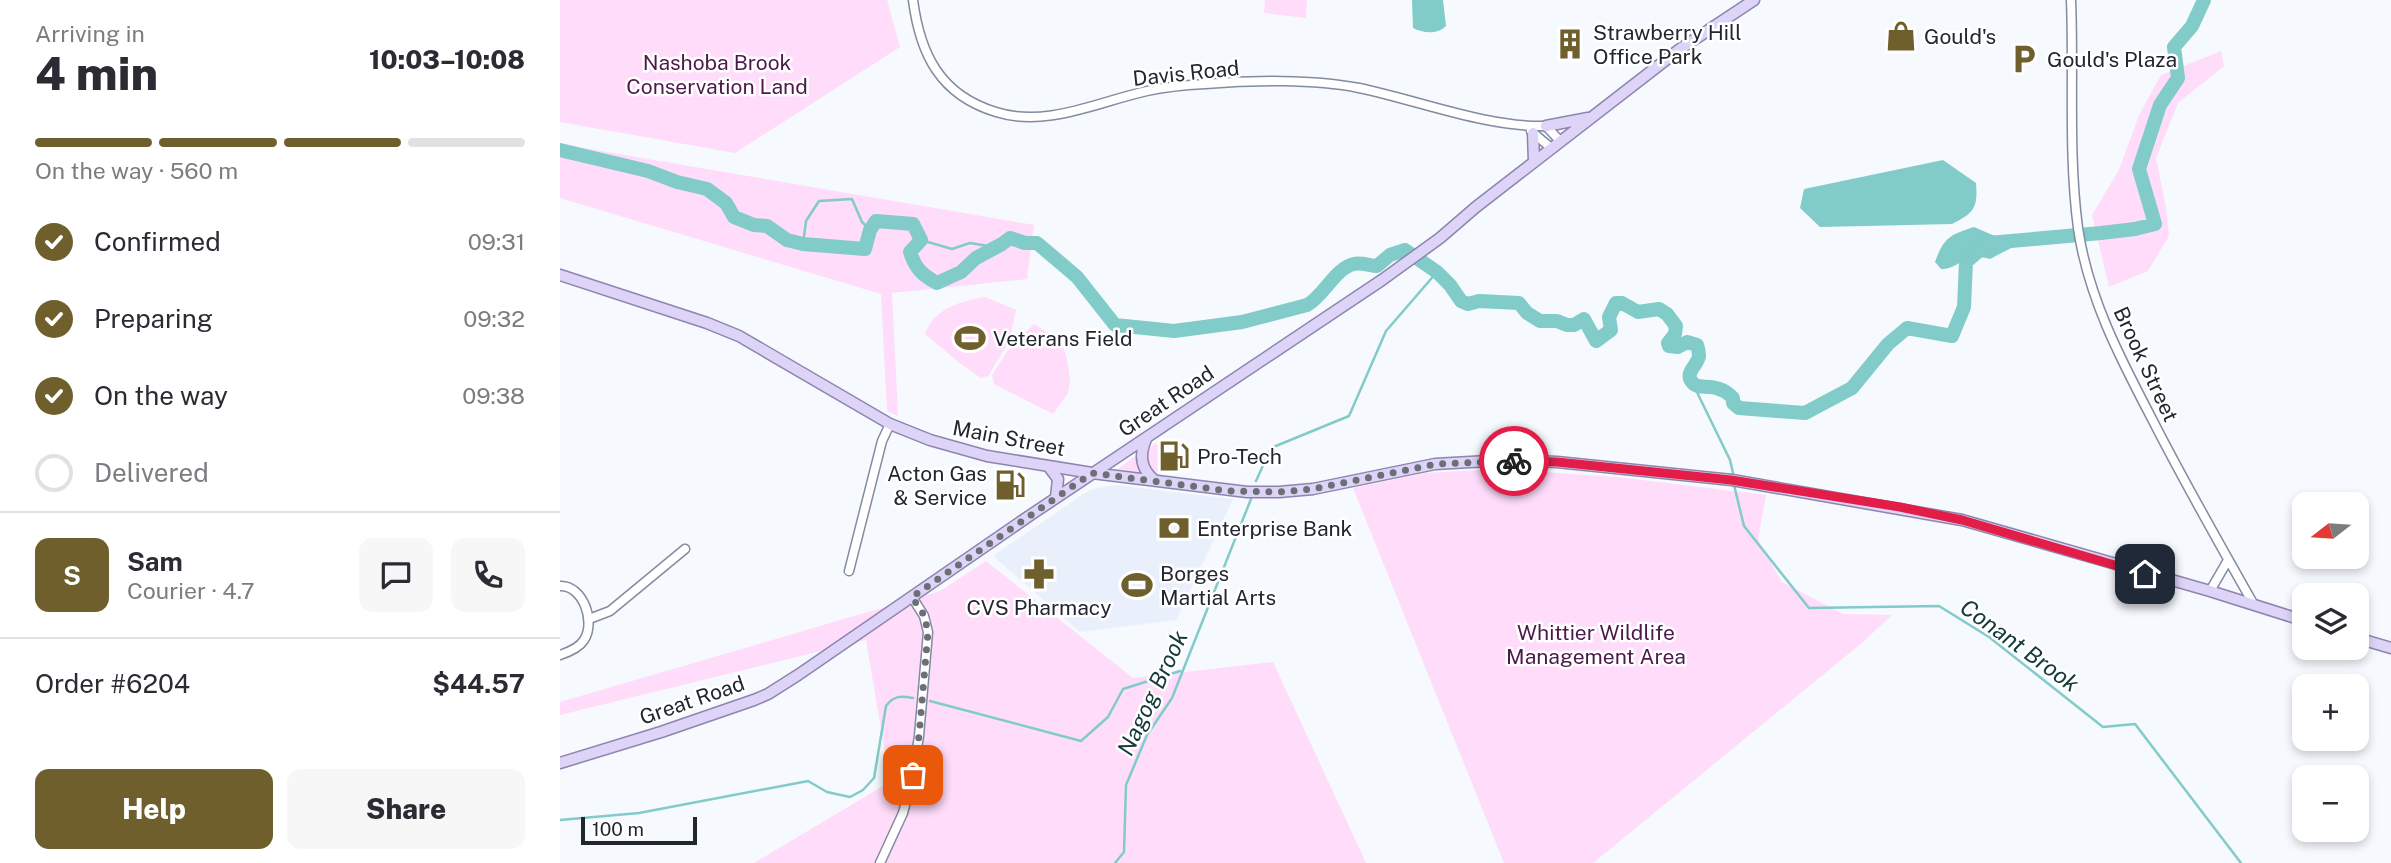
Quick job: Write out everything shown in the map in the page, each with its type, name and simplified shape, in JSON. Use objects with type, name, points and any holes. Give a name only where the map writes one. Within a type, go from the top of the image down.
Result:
[{"type":"main road","name":"Great Road","points":[[560,763],[661,732],[768,694],[842,647],[1056,497],[1421,252],[1680,49],[1754,0]]},
{"type":"main road","points":[[1546,126],[1591,117]]},
{"type":"main road","points":[[1530,130],[1534,162]]},
{"type":"main road","name":"Main Street","points":[[560,275],[739,336],[890,424],[955,448],[1049,467],[1229,491],[1279,492],[1313,489],[1419,466],[1506,460],[1557,462],[1731,480],[1900,507],[1962,520],[2292,617]]},
{"type":"main road","points":[[1148,436],[1143,448],[1142,462],[1154,481]]},
{"type":"main road","points":[[1049,467],[1058,479],[1056,497]]},
{"type":"main road","points":[[2369,642],[2391,648]]},
{"type":"street","name":"Davis Road","points":[[913,0],[920,40],[940,75],[970,101],[1007,116],[1047,117],[1148,91],[1205,84],[1304,83],[1355,87],[1530,130],[1556,145]]},
{"type":"street","name":"Brook Street","points":[[2071,0],[2074,182],[2078,227],[2094,292],[2111,342],[2186,485],[2254,605]]},
{"type":"street","name":"Davis Road","points":[[1530,130],[1546,126]]},
{"type":"street","points":[[1546,126],[1556,145]]},
{"type":"street","points":[[849,571],[882,442],[890,424]]},
{"type":"street","points":[[589,619],[610,611],[685,549]]},
{"type":"street","points":[[2210,591],[2228,560]]},
{"type":"street","points":[[560,586],[575,590],[589,619],[588,631],[582,643],[560,655]]},
{"type":"street","points":[[880,863],[907,802],[919,736],[928,632],[924,615],[912,597]]},
{"type":"shaded area","points":[[1116,485],[1233,499],[1176,620],[1080,632],[993,556],[1082,495],[1093,489]]},
{"type":"green space","name":"Nashoba Brook Conservation Land","points":[[560,0],[887,0],[900,47],[735,153],[560,122]]},
{"type":"green space","points":[[1265,0],[1307,0],[1306,18],[1264,13]]},
{"type":"green space","points":[[2221,51],[2224,66],[2178,103],[2156,158],[2169,236],[2148,271],[2109,287],[2092,215],[2119,170],[2139,115],[2161,75]]},
{"type":"green space","name":"Nashoba Brook Conservation Land","points":[[560,144],[1034,225],[1027,279],[892,293],[898,416],[887,411],[881,294],[560,198]]},
{"type":"green space","name":"Veterans Field","points":[[985,297],[1016,310],[1009,342],[988,376],[981,378],[925,334],[934,318],[941,312]]},
{"type":"green space","name":"Veterans Field","points":[[1034,324],[1061,341],[1067,359],[1070,379],[1068,393],[1053,414],[994,384],[992,375],[1008,350]]},
{"type":"green space","points":[[1155,443],[1163,456],[1162,474],[1154,472],[1146,459],[1147,451]]},
{"type":"green space","points":[[1138,454],[1137,461],[1143,473],[1118,469]]},
{"type":"green space","name":"Whittier Wildlife Management Area","points":[[1498,469],[1617,477],[1766,495],[1758,540],[1782,582],[1843,614],[1892,615],[1863,642],[1593,863],[1504,863],[1353,488],[1426,473]]},
{"type":"green space","points":[[986,561],[1133,678],[1273,662],[1366,863],[754,863],[890,782],[866,640],[560,715],[560,702],[940,591]]},
{"type":"water","points":[[1412,0],[1443,0],[1446,26],[1430,32],[1413,28]]},
{"type":"water","points":[[1943,160],[1976,183],[1973,209],[1952,224],[1820,227],[1800,208],[1804,189]]},
{"type":"water","points":[[1974,227],[2011,243],[2013,247],[1990,259],[1973,257],[1941,269],[1935,262],[1945,242],[1953,235]]},
{"type":"waterway","points":[[560,150],[648,171],[707,189],[726,203],[734,217],[754,225],[767,226],[787,240],[803,244],[865,249],[870,230],[876,221],[913,224],[921,240],[910,252],[912,258],[920,270],[937,283],[961,272],[976,258],[1010,238],[1025,243],[1037,243],[1077,277],[1115,325],[1174,331],[1242,322],[1307,305],[1347,267],[1357,264],[1377,266],[1390,255],[1405,250],[1437,272],[1461,301],[1468,304],[1479,301],[1519,303],[1527,313],[1540,321],[1557,321],[1567,325],[1574,325],[1584,319],[1596,341],[1611,330],[1609,317],[1616,303],[1622,303],[1638,312],[1659,309],[1667,314],[1676,326],[1669,346],[1678,347],[1687,342],[1697,345],[1699,356],[1690,372],[1690,379],[1695,385],[1720,389],[1733,398],[1733,403],[1739,408],[1805,413],[1852,388],[1888,344],[1907,328],[1952,336],[1964,307],[1966,262],[1988,243],[2101,233],[2155,224],[2139,169],[2160,105],[2178,78],[2174,47],[2192,26],[2204,0]]},
{"type":"waterway","points":[[803,244],[806,221],[819,201],[852,199],[862,222],[870,230]]},
{"type":"waterway","points":[[921,240],[952,249],[970,243],[994,247]]},
{"type":"waterway","name":"Nagog Brook","points":[[1256,481],[1271,448],[1349,416],[1386,331],[1437,272]]},
{"type":"waterway","name":"Conant Brook","points":[[1693,384],[1730,460],[1733,473]]},
{"type":"waterway","name":"Conant Brook","points":[[1734,485],[1744,526],[1809,608],[1939,606],[1989,637],[2103,727],[2135,724],[2241,863]]},
{"type":"waterway","name":"Nagog Brook","points":[[1115,863],[1124,852],[1126,785],[1147,735],[1172,698],[1251,499]]},
{"type":"waterway","points":[[930,701],[1081,741],[1108,717],[1123,689],[1180,671]]},
{"type":"waterway","points":[[560,820],[639,813],[808,781],[827,792],[850,797],[863,790],[874,778],[886,706],[898,697],[913,698]]},
{"type":"way so far","points":[[913,775],[928,632],[924,615],[912,597],[1092,473],[1229,491],[1279,492],[1313,489],[1419,466],[1514,461]]},
{"type":"place","name":"Gould's","points":[[1901,36]]},
{"type":"place","name":"Strawberry Hill Office Park","points":[[1570,44]]},
{"type":"place","name":"Gould's Plaza","points":[[2024,59]]},
{"type":"place","name":"Veterans Field","points":[[970,338]]},
{"type":"place","name":"Pro-Tech","points":[[1174,456]]},
{"type":"place","name":"Acton Gas & Service","points":[[1010,485]]},
{"type":"place","name":"Enterprise Bank","points":[[1174,528]]},
{"type":"place","name":"CVS Pharmacy","points":[[1039,574]]},
{"type":"place","name":"Borges Martial Arts","points":[[1137,585]]},
{"type":"route","points":[[1514,461],[1557,462],[1731,480],[1900,507],[1962,520],[2145,574]]}]
